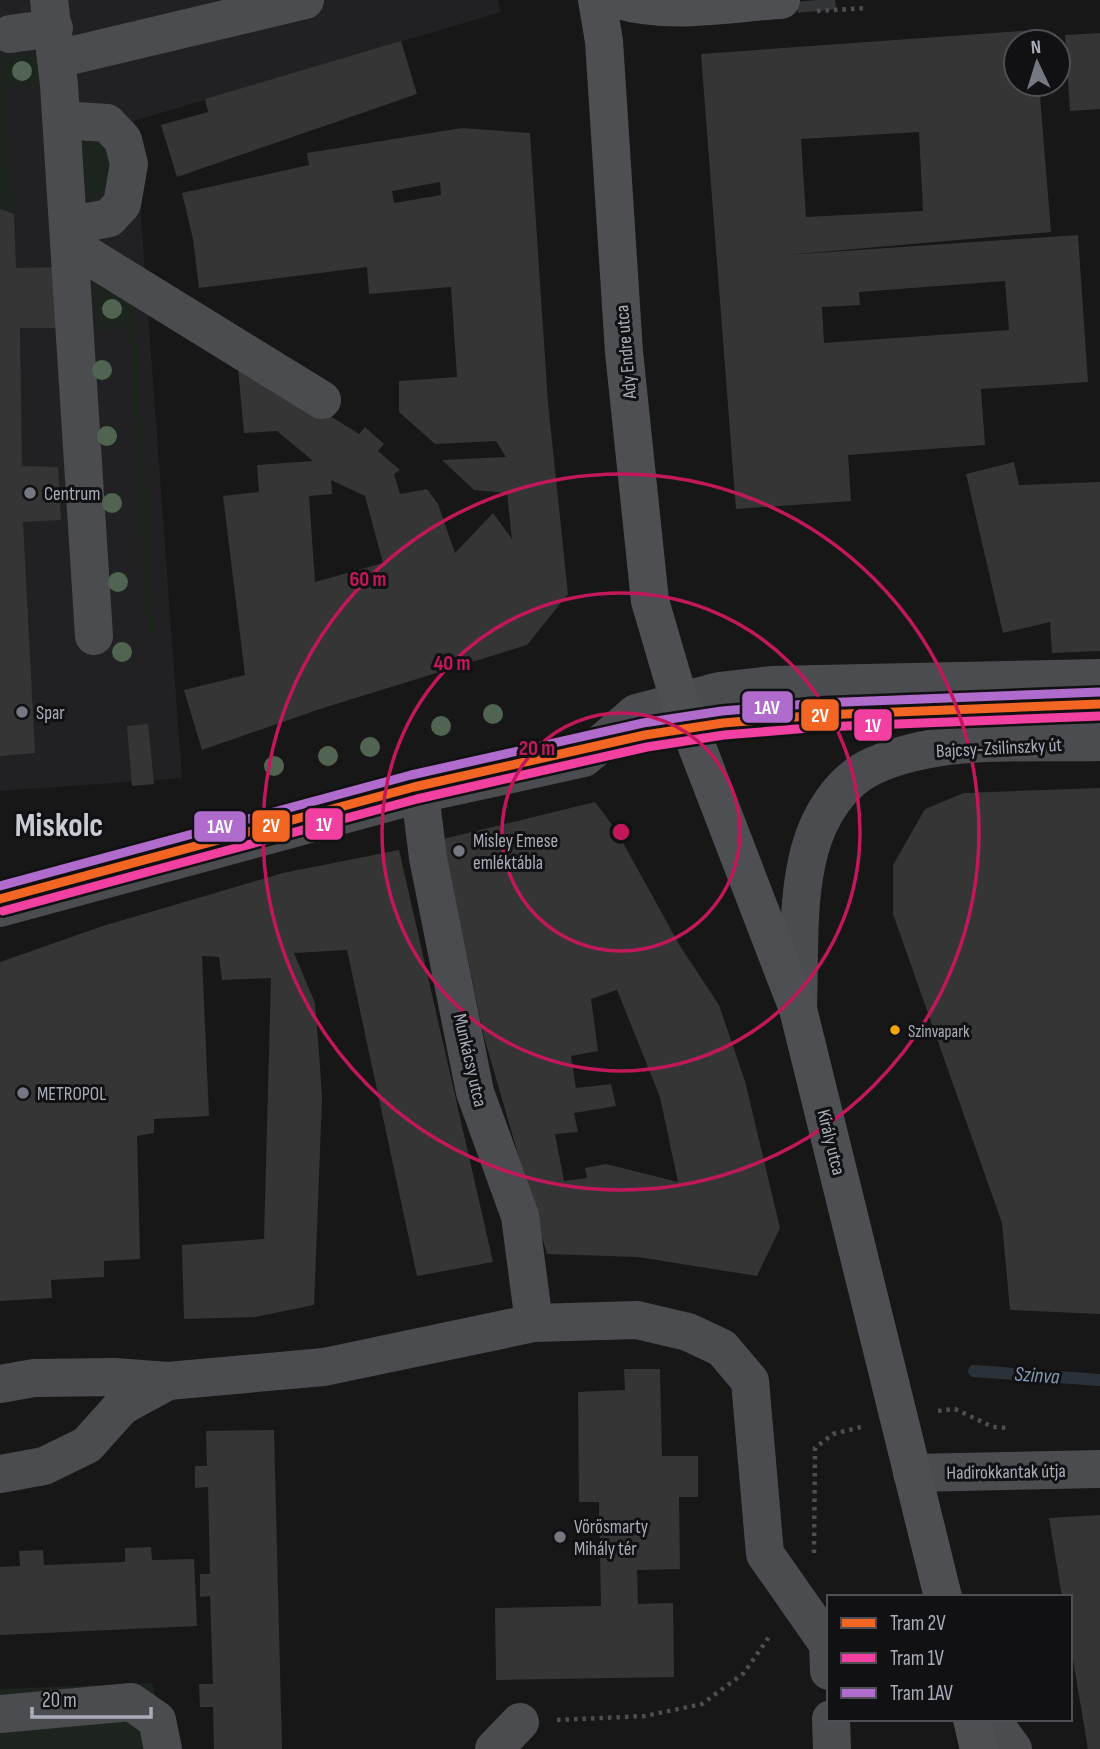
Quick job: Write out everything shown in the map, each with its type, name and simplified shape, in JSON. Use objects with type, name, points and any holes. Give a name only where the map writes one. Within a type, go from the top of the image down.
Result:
[{"type":"main road","name":"Ady Endre utca","points":[[597,0],[604,41],[624,352],[644,556],[650,601],[679,700]]},
{"type":"main road","points":[[620,0],[647,6],[763,1]]},
{"type":"main road","name":"Király utca","points":[[679,700],[798,1009],[942,1595]]},
{"type":"main road","points":[[972,1721],[979,1749]]},
{"type":"street","points":[[10,34],[305,0]]},
{"type":"street","points":[[53,29],[94,636]]},
{"type":"street","points":[[61,120],[107,123],[123,140],[129,164],[122,204],[109,218],[68,235]]},
{"type":"street","points":[[68,235],[322,400]]},
{"type":"street","points":[[0,908],[420,794],[584,758],[630,716],[679,700],[719,691],[771,685],[1100,678]]},
{"type":"street","name":"Bajcsy-Zsilinszky út","points":[[798,1009],[803,895],[810,849],[824,815],[840,791],[870,767],[906,754],[950,747],[1100,742]]},
{"type":"street","name":"Munkácsy utca","points":[[420,794],[428,858],[475,1092],[520,1216],[534,1323]]},
{"type":"street","points":[[0,1384],[34,1378],[115,1377],[168,1381],[324,1367],[534,1323],[637,1320],[688,1332],[722,1348],[750,1381],[765,1553],[827,1643]]},
{"type":"street","points":[[0,1474],[44,1466],[87,1445],[122,1406],[168,1381]]},
{"type":"street","name":"Hadirokkantak útja","points":[[912,1474],[1100,1469]]},
{"type":"street","points":[[0,1714],[131,1702],[157,1720],[163,1749]]},
{"type":"street","points":[[831,1721],[832,1749]]},
{"type":"street","points":[[992,1721],[1013,1749]]},
{"type":"street","points":[[494,1749],[520,1722]]},
{"type":"path","points":[[817,11],[868,8]]},
{"type":"shaded area","points":[[0,0],[498,0],[501,12],[134,121],[182,778],[0,791]]},
{"type":"shaded area","points":[[18,54],[40,57],[45,85],[5,88],[14,214],[0,209],[0,57]]},
{"type":"shaded area","points":[[81,138],[99,140],[112,156],[108,190],[95,199],[87,200]]},
{"type":"shaded area","points":[[92,272],[135,298],[155,631],[146,633],[128,328],[96,330]]},
{"type":"shaded area","points":[[152,1683],[169,1749],[0,1749],[0,1689]]},
{"type":"building","points":[[1002,32],[1002,98],[1040,98],[1051,232],[786,255],[1078,235],[1088,382],[981,389],[985,445],[848,455],[851,501],[736,509],[701,54]],"holes":[[[919,132],[923,211],[806,217],[801,139]],[[1005,281],[1009,330],[824,343],[822,307],[860,305],[859,292]]]},
{"type":"building","points":[[1100,33],[1100,109],[1070,111],[1072,35]]},
{"type":"building","points":[[401,41],[417,94],[177,177],[161,125],[208,112],[205,99]]},
{"type":"building","points":[[462,128],[530,133],[548,403],[568,594],[527,645],[320,709],[202,750],[184,690],[245,675],[223,496],[259,492],[257,465],[313,461],[277,431],[244,433],[237,358],[359,434],[365,427],[384,444],[378,451],[400,470],[394,474],[400,494],[427,489],[438,504],[455,553],[493,513],[512,539],[507,493],[474,490],[442,460],[506,457],[496,441],[435,444],[399,412],[399,381],[457,377],[451,287],[369,294],[367,267],[199,288],[193,239],[182,193],[309,165],[307,153]],"holes":[[[440,182],[441,195],[394,203],[392,191]],[[331,480],[365,496],[383,563],[315,582],[309,496],[332,494]]]},
{"type":"building","name":"Centrum","points":[[0,209],[14,214],[16,268],[54,267],[56,328],[20,328],[22,466],[58,467],[61,520],[23,522],[35,753],[0,756]]},
{"type":"building","points":[[1014,462],[1019,485],[1100,482],[1100,651],[1052,653],[1050,622],[1003,633],[966,474]]},
{"type":"building","points":[[148,724],[154,784],[132,786],[127,726]]},
{"type":"building","points":[[1100,788],[1100,1314],[1010,1310],[1002,1223],[893,914],[893,865],[925,809],[964,793]]},
{"type":"building","points":[[595,802],[616,830],[680,946],[719,1005],[745,1081],[780,1228],[757,1276],[638,1257],[547,1254],[484,1037],[443,839]],"holes":[[[617,990],[660,1097],[678,1182],[606,1164],[585,1168],[587,1178],[564,1181],[555,1134],[578,1132],[574,1113],[616,1106],[611,1084],[576,1088],[571,1056],[598,1051],[591,999]]]},
{"type":"building","points":[[399,850],[493,1262],[417,1276],[347,950],[294,953],[315,1003],[322,1099],[314,1305],[255,1317],[184,1319],[182,1245],[264,1239],[271,978],[222,980],[219,957],[202,956],[209,1116],[154,1119],[154,1133],[137,1136],[140,1259],[104,1261],[104,1277],[51,1280],[52,1298],[0,1301],[0,962],[103,926],[283,873]]},
{"type":"building","points":[[624,1369],[660,1369],[662,1456],[698,1456],[698,1497],[679,1497],[680,1569],[637,1570],[638,1604],[673,1603],[674,1677],[496,1680],[495,1608],[601,1606],[599,1502],[579,1502],[578,1392],[625,1390]]},
{"type":"building","points":[[274,1430],[282,1749],[214,1749],[213,1707],[200,1707],[199,1684],[213,1684],[210,1596],[200,1597],[200,1574],[210,1574],[208,1487],[195,1488],[195,1466],[207,1466],[206,1431]]},
{"type":"building","points":[[1100,1515],[1100,1749],[1088,1749],[1072,1654],[1072,1595],[1062,1595],[1049,1518]]},
{"type":"building","points":[[151,1547],[152,1560],[194,1559],[197,1626],[0,1635],[0,1567],[20,1566],[19,1551],[43,1550],[44,1565],[125,1562],[125,1548]]},
{"type":"waterway","name":"Szinva","points":[[974,1371],[1100,1380]]},
{"type":"tunnel","points":[[816,0],[817,11]]},
{"type":"tram line","name":"1AV","points":[[0,886],[411,775],[643,723],[722,711],[819,703],[1100,692]]},
{"type":"tram line","name":"2V","points":[[0,899],[414,787],[645,735],[723,723],[820,715],[1100,704]]},
{"type":"tram line","name":"1V","points":[[3,911],[417,799],[647,747],[724,735],[821,727],[1100,716]]},
{"type":"place","name":"Centrum","points":[[30,493]]},
{"type":"place","name":"Spar","points":[[22,712]]},
{"type":"place","name":"Misley Emese emléktábla","points":[[459,851]]},
{"type":"place","name":"Szinvapark","points":[[895,1030]]},
{"type":"place","name":"METROPOL","points":[[23,1093]]},
{"type":"place","name":"Vörösmarty Mihály tér","points":[[560,1537]]},
{"type":"district","name":"Miskolc","points":[[59,824]]}]
